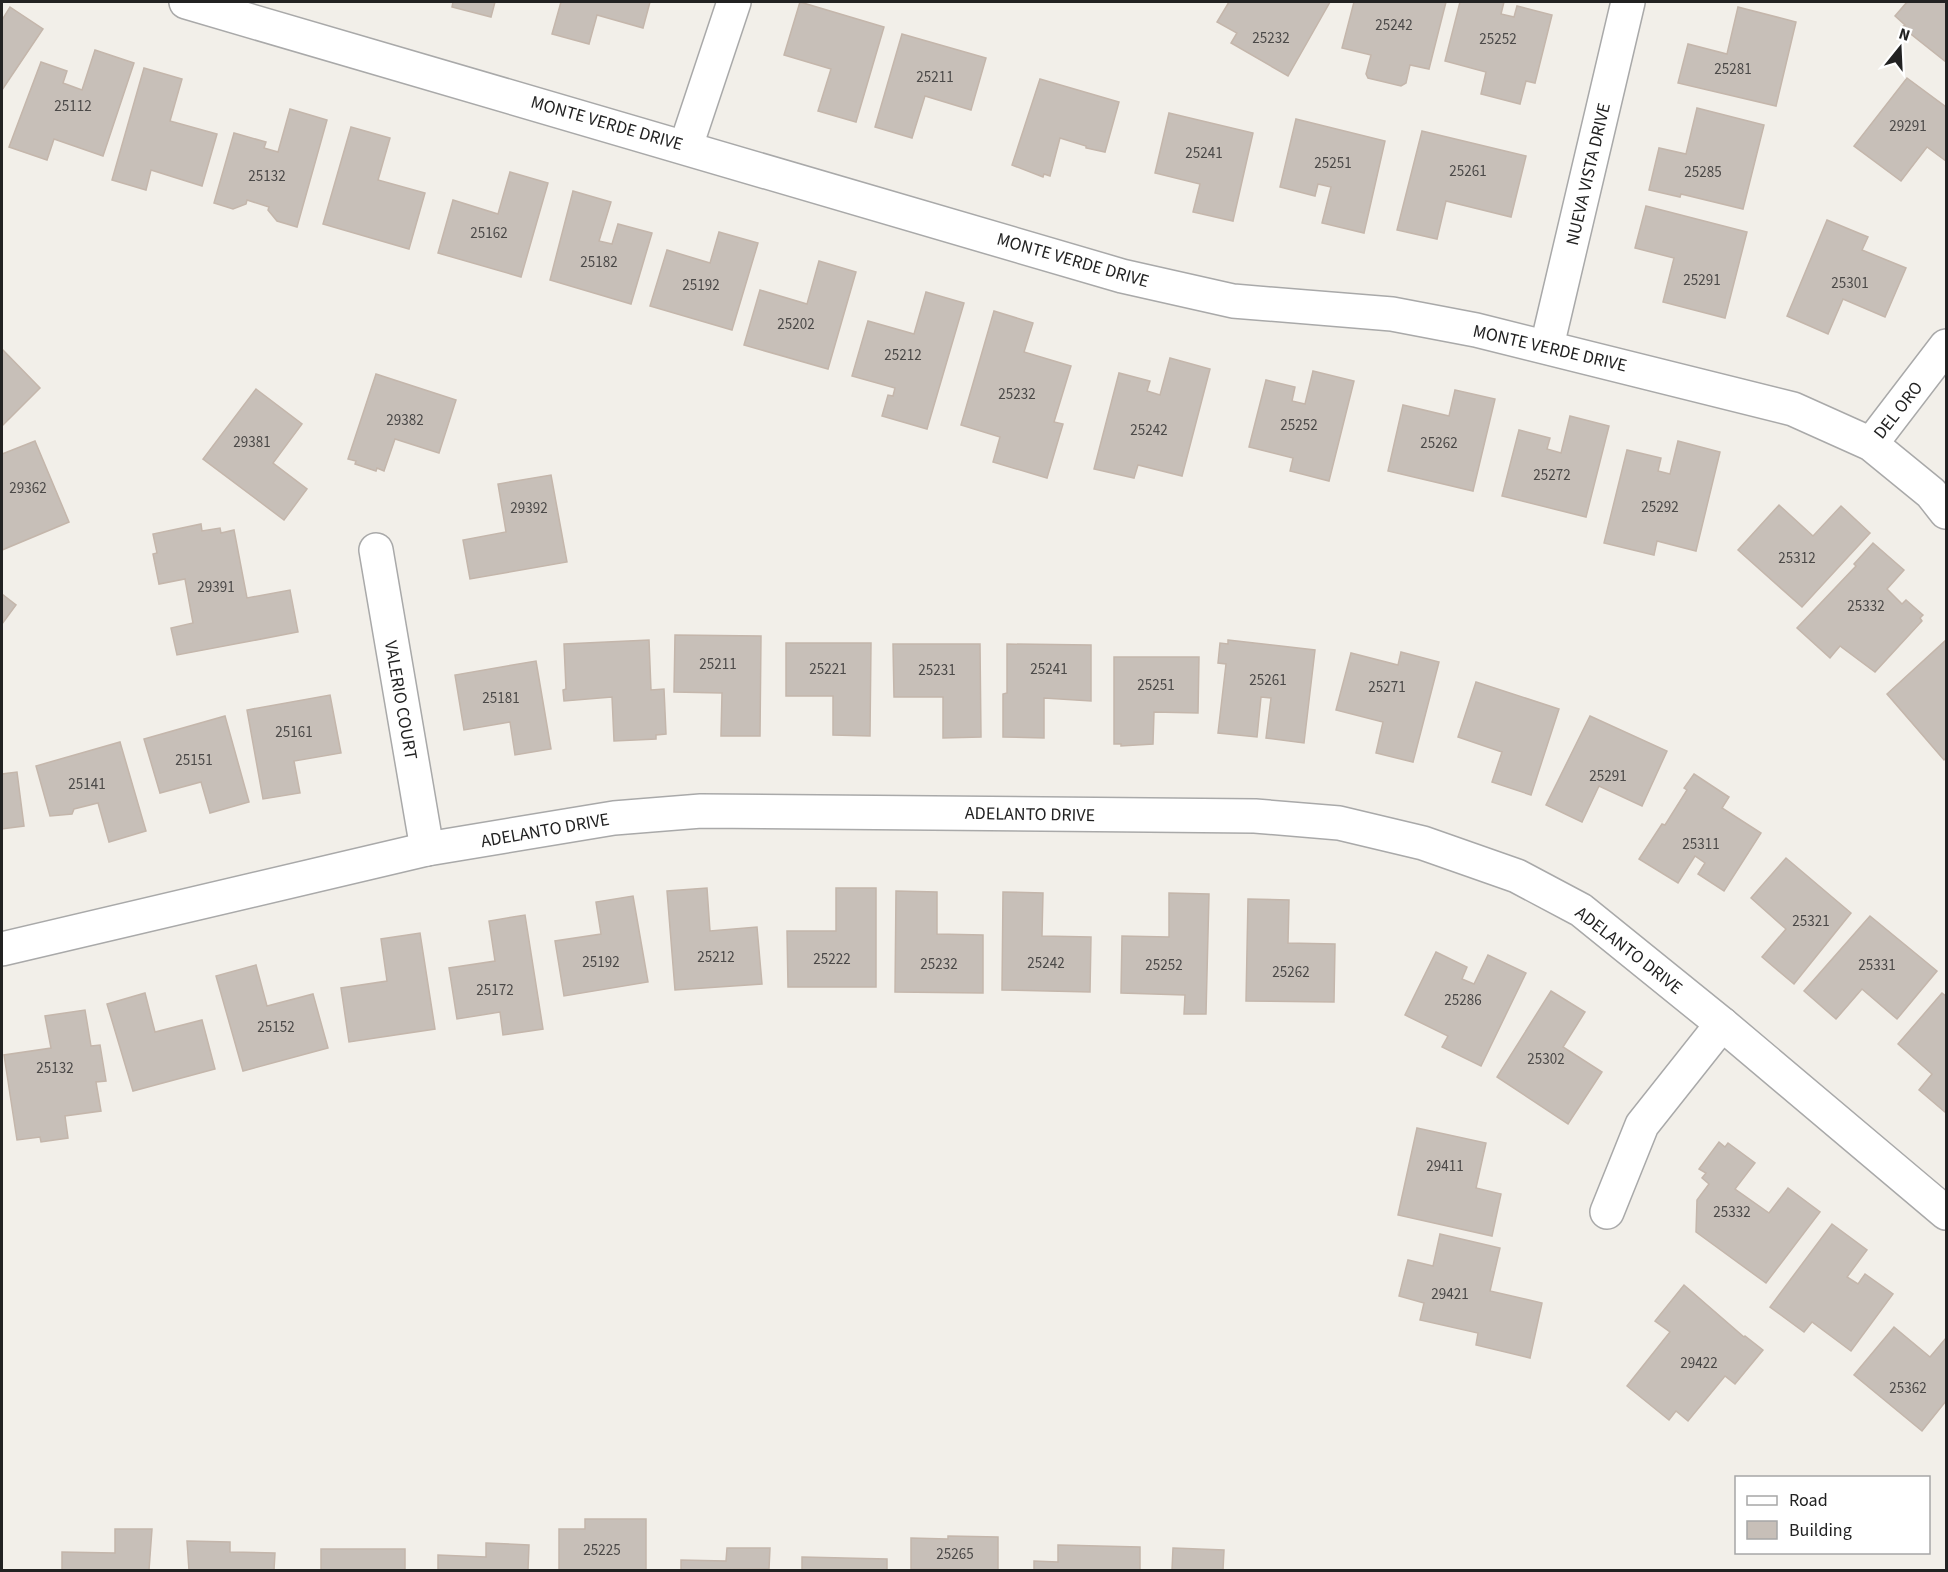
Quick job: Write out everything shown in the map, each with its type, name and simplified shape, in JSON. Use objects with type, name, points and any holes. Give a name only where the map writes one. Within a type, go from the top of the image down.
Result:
[{"type":"street","name":"MONTE VERDE DRIVE","points":[[186,2],[686,146],[1122,276],[1233,301],[1392,314],[1547,346],[1794,409],[1871,444],[1931,493],[1947,512]]},
{"type":"street","points":[[686,146],[734,2]]},
{"type":"street","name":"NUEVA VISTA DRIVE","points":[[1547,346],[1628,2]]},
{"type":"street","name":"DEL ORO","points":[[1871,444],[1947,346]]},
{"type":"street","name":"VALERIO COURT","points":[[376,550],[427,849]]},
{"type":"street","name":"ADELANTO DRIVE","points":[[2,949],[427,849],[615,818],[701,811],[1255,816],[1339,823],[1423,843],[1517,876],[1581,910],[1722,1024],[1947,1214]]},
{"type":"street","points":[[1607,1212],[1642,1125],[1722,1024]]},
{"type":"building","points":[[453,2],[495,2],[491,17],[452,7]]},
{"type":"building","points":[[561,2],[650,2],[643,28],[597,15],[589,44],[552,34]]},
{"type":"building","points":[[800,2],[884,27],[856,122],[818,111],[831,69],[784,55]]},
{"type":"building","points":[[1229,2],[1330,2],[1288,76],[1231,43],[1237,33],[1217,22]]},
{"type":"building","points":[[1354,2],[1446,2],[1429,69],[1410,65],[1406,83],[1401,86],[1368,78],[1366,74],[1371,55],[1342,48]]},
{"type":"building","points":[[1460,2],[1504,2],[1501,14],[1514,17],[1517,6],[1552,15],[1535,83],[1526,81],[1520,104],[1481,94],[1486,72],[1445,61]]},
{"type":"building","points":[[1907,2],[1946,2],[1946,62],[1902,27],[1905,25],[1895,16]]},
{"type":"building","points":[[10,7],[43,29],[2,90],[2,20]]},
{"type":"building","points":[[1738,7],[1796,22],[1776,106],[1678,83],[1688,44],[1727,54]]},
{"type":"building","points":[[902,34],[986,58],[971,110],[925,96],[912,138],[875,127]]},
{"type":"building","points":[[95,50],[134,63],[103,156],[54,139],[47,160],[9,147],[41,62],[67,71],[63,83],[82,90]]},
{"type":"building","points":[[144,68],[182,79],[170,121],[217,134],[202,186],[151,170],[146,190],[112,180]]},
{"type":"building","points":[[1907,78],[1946,107],[1946,161],[1927,147],[1901,181],[1854,146]]},
{"type":"building","points":[[1040,79],[1119,102],[1105,152],[1086,148],[1086,146],[1060,138],[1050,176],[1044,174],[1043,177],[1012,165]]},
{"type":"building","points":[[1697,108],[1764,125],[1743,209],[1681,194],[1680,197],[1649,190],[1659,148],[1686,154]]},
{"type":"building","points":[[290,109],[327,120],[297,227],[277,221],[268,210],[269,207],[247,200],[246,204],[233,209],[214,203],[234,133],[266,142],[264,148],[278,152]]},
{"type":"building","points":[[1169,113],[1253,133],[1233,221],[1193,212],[1200,184],[1155,173]]},
{"type":"building","points":[[1296,119],[1385,141],[1364,233],[1322,223],[1331,187],[1318,184],[1315,196],[1280,187]]},
{"type":"building","points":[[351,127],[390,138],[378,180],[425,193],[409,249],[323,224]]},
{"type":"building","points":[[1422,131],[1526,156],[1511,217],[1446,201],[1437,239],[1397,230]]},
{"type":"building","points":[[510,172],[548,183],[521,277],[438,253],[453,200],[498,214]]},
{"type":"building","points":[[573,191],[611,202],[599,241],[612,244],[618,224],[652,233],[631,304],[550,280]]},
{"type":"building","points":[[1646,206],[1747,232],[1725,318],[1663,302],[1674,258],[1635,248]]},
{"type":"building","points":[[1827,220],[1868,237],[1862,250],[1906,268],[1885,317],[1843,299],[1828,334],[1787,316]]},
{"type":"building","points":[[719,232],[758,243],[732,330],[650,306],[667,250],[710,263]]},
{"type":"building","points":[[819,261],[856,272],[828,369],[744,345],[760,290],[807,304]]},
{"type":"building","points":[[926,292],[964,303],[927,429],[882,416],[888,395],[893,396],[895,388],[852,376],[868,321],[914,334]]},
{"type":"building","points":[[994,311],[1033,323],[1024,352],[1071,366],[1054,422],[1063,424],[1047,478],[993,462],[1000,437],[961,425]]},
{"type":"building","points":[[2,349],[40,388],[2,426]]},
{"type":"building","points":[[1170,358],[1210,369],[1182,476],[1138,465],[1134,478],[1094,469],[1119,373],[1150,381],[1147,391],[1160,395]]},
{"type":"building","points":[[1313,371],[1354,381],[1329,481],[1290,471],[1293,458],[1249,447],[1266,380],[1295,387],[1292,401],[1305,404]]},
{"type":"building","points":[[376,374],[456,400],[439,453],[395,439],[384,471],[377,468],[376,471],[355,464],[356,461],[348,459]]},
{"type":"building","points":[[256,389],[302,424],[273,463],[307,489],[284,520],[203,459]]},
{"type":"building","points":[[1455,390],[1495,399],[1473,491],[1388,471],[1403,405],[1449,416]]},
{"type":"building","points":[[1570,416],[1609,426],[1586,517],[1502,496],[1519,430],[1550,438],[1547,449],[1561,453]]},
{"type":"building","points":[[35,441],[69,522],[2,550],[2,454]]},
{"type":"building","points":[[1678,441],[1720,452],[1696,551],[1657,541],[1654,555],[1604,543],[1627,450],[1661,458],[1658,471],[1670,474]]},
{"type":"building","points":[[551,475],[567,562],[470,579],[463,540],[506,532],[498,484]]},
{"type":"building","points":[[1779,505],[1813,536],[1841,506],[1870,533],[1802,607],[1738,550]]},
{"type":"building","points":[[201,524],[202,531],[220,528],[221,533],[234,530],[247,598],[290,590],[298,632],[177,655],[171,628],[193,623],[185,579],[159,584],[153,554],[157,553],[153,534]]},
{"type":"building","points":[[1873,543],[1904,570],[1887,589],[1902,604],[1906,600],[1923,615],[1920,618],[1922,621],[1875,672],[1840,646],[1830,658],[1797,628],[1856,566],[1854,564]]},
{"type":"building","points":[[2,594],[16,605],[2,624]]},
{"type":"building","points":[[675,635],[761,636],[760,736],[721,736],[722,693],[674,692]]},
{"type":"building","points":[[649,640],[651,690],[664,689],[666,734],[656,735],[656,739],[614,741],[612,697],[564,701],[563,690],[566,689],[564,644]]},
{"type":"building","points":[[1228,640],[1315,650],[1304,743],[1266,738],[1271,698],[1261,697],[1257,737],[1218,733],[1226,664],[1218,663],[1220,643],[1228,644]]},
{"type":"building","points":[[1946,640],[1946,758],[1944,760],[1887,694]]},
{"type":"building","points":[[786,643],[871,643],[870,736],[833,735],[833,696],[786,696]]},
{"type":"building","points":[[893,644],[980,644],[981,737],[943,738],[943,697],[894,697]]},
{"type":"building","points":[[1007,644],[1091,645],[1091,701],[1044,698],[1044,738],[1003,737],[1003,694],[1007,693]]},
{"type":"building","points":[[1401,652],[1439,662],[1413,762],[1376,753],[1383,722],[1336,710],[1351,653],[1398,665]]},
{"type":"building","points":[[1114,657],[1199,657],[1198,713],[1154,712],[1153,744],[1121,746],[1121,744],[1114,744]]},
{"type":"building","points":[[536,661],[551,749],[515,755],[510,722],[464,730],[455,675]]},
{"type":"building","points":[[1476,682],[1559,709],[1531,795],[1492,782],[1502,752],[1458,737]]},
{"type":"building","points":[[330,695],[341,753],[294,761],[300,793],[263,799],[247,710]]},
{"type":"building","points":[[225,716],[249,802],[210,813],[201,782],[160,793],[144,739]]},
{"type":"building","points":[[1590,716],[1667,751],[1642,806],[1599,786],[1582,822],[1546,805]]},
{"type":"building","points":[[120,742],[146,831],[109,842],[98,803],[74,809],[72,814],[50,816],[36,766]]},
{"type":"building","points":[[17,772],[24,826],[2,829],[2,774]]},
{"type":"building","points":[[1694,774],[1729,797],[1722,808],[1761,833],[1724,891],[1698,874],[1705,863],[1695,856],[1678,883],[1639,859],[1662,824],[1665,825],[1687,790],[1684,788]]},
{"type":"building","points":[[1786,858],[1851,913],[1794,984],[1762,957],[1786,929],[1751,898]]},
{"type":"building","points":[[707,888],[710,931],[757,927],[762,984],[675,990],[667,891]]},
{"type":"building","points":[[836,888],[876,888],[876,987],[788,987],[787,931],[836,931]]},
{"type":"building","points":[[896,891],[937,892],[937,934],[983,935],[983,993],[895,992]]},
{"type":"building","points":[[1003,892],[1043,893],[1042,936],[1091,937],[1090,992],[1002,990]]},
{"type":"building","points":[[1169,893],[1209,894],[1206,1014],[1184,1014],[1185,995],[1121,993],[1122,936],[1169,937]]},
{"type":"building","points":[[633,896],[648,982],[564,996],[555,941],[601,934],[596,902]]},
{"type":"building","points":[[1248,899],[1289,900],[1288,943],[1335,944],[1334,1002],[1246,1001]]},
{"type":"building","points":[[525,915],[543,1029],[503,1035],[500,1012],[457,1019],[449,968],[495,961],[489,921]]},
{"type":"building","points":[[1870,916],[1937,971],[1897,1019],[1862,989],[1836,1019],[1804,991]]},
{"type":"building","points":[[420,933],[435,1029],[349,1042],[341,988],[387,981],[381,939]]},
{"type":"building","points":[[1436,952],[1467,967],[1462,979],[1474,984],[1488,955],[1526,973],[1481,1066],[1442,1047],[1448,1036],[1405,1015]]},
{"type":"building","points":[[256,965],[267,1006],[313,994],[328,1048],[243,1071],[216,976]]},
{"type":"building","points":[[1551,991],[1585,1012],[1563,1047],[1602,1072],[1568,1124],[1497,1077]]},
{"type":"building","points":[[145,993],[155,1032],[202,1020],[215,1069],[133,1091],[107,1004]]},
{"type":"building","points":[[1942,993],[1946,996],[1946,1113],[1919,1090],[1932,1074],[1898,1044]]},
{"type":"building","points":[[85,1010],[91,1046],[100,1045],[106,1081],[96,1082],[101,1111],[65,1116],[68,1138],[41,1142],[40,1137],[17,1140],[4,1055],[51,1048],[45,1016]]},
{"type":"building","points":[[1417,1128],[1486,1143],[1476,1188],[1501,1194],[1492,1236],[1398,1215]]},
{"type":"building","points":[[1719,1142],[1725,1147],[1728,1143],[1755,1163],[1735,1189],[1769,1213],[1788,1188],[1820,1212],[1766,1283],[1696,1232],[1697,1200],[1709,1184],[1702,1178],[1706,1173],[1699,1169]]},
{"type":"building","points":[[1832,1224],[1867,1250],[1847,1277],[1858,1284],[1865,1274],[1893,1294],[1851,1351],[1812,1322],[1804,1332],[1770,1307]]},
{"type":"building","points":[[1440,1234],[1500,1248],[1490,1291],[1542,1303],[1530,1358],[1476,1345],[1478,1333],[1420,1320],[1424,1303],[1399,1296],[1408,1260],[1433,1266]]},
{"type":"building","points":[[1684,1285],[1744,1337],[1763,1350],[1735,1384],[1725,1376],[1688,1421],[1676,1411],[1669,1420],[1627,1386],[1670,1332],[1655,1321]]},
{"type":"building","points":[[1894,1327],[1930,1357],[1946,1338],[1946,1401],[1922,1431],[1854,1375]]},
{"type":"building","points":[[585,1519],[646,1519],[646,1570],[559,1570],[559,1529],[585,1529]]},
{"type":"building","points":[[115,1529],[152,1529],[149,1570],[62,1570],[62,1552],[115,1553]]},
{"type":"building","points":[[948,1536],[998,1537],[998,1570],[911,1569],[911,1538],[948,1539]]},
{"type":"building","points":[[187,1541],[230,1542],[230,1552],[275,1553],[274,1570],[189,1570]]},
{"type":"building","points":[[486,1543],[529,1545],[528,1570],[438,1570],[438,1555],[486,1557]]},
{"type":"building","points":[[1058,1545],[1140,1547],[1140,1570],[1034,1570],[1034,1561],[1058,1562]]},
{"type":"building","points":[[727,1548],[770,1548],[769,1569],[681,1570],[681,1560],[726,1561]]},
{"type":"building","points":[[1173,1548],[1224,1550],[1223,1570],[1172,1570]]},
{"type":"building","points":[[321,1549],[405,1549],[405,1570],[321,1570]]},
{"type":"building","points":[[802,1557],[887,1559],[887,1570],[802,1570]]}]
